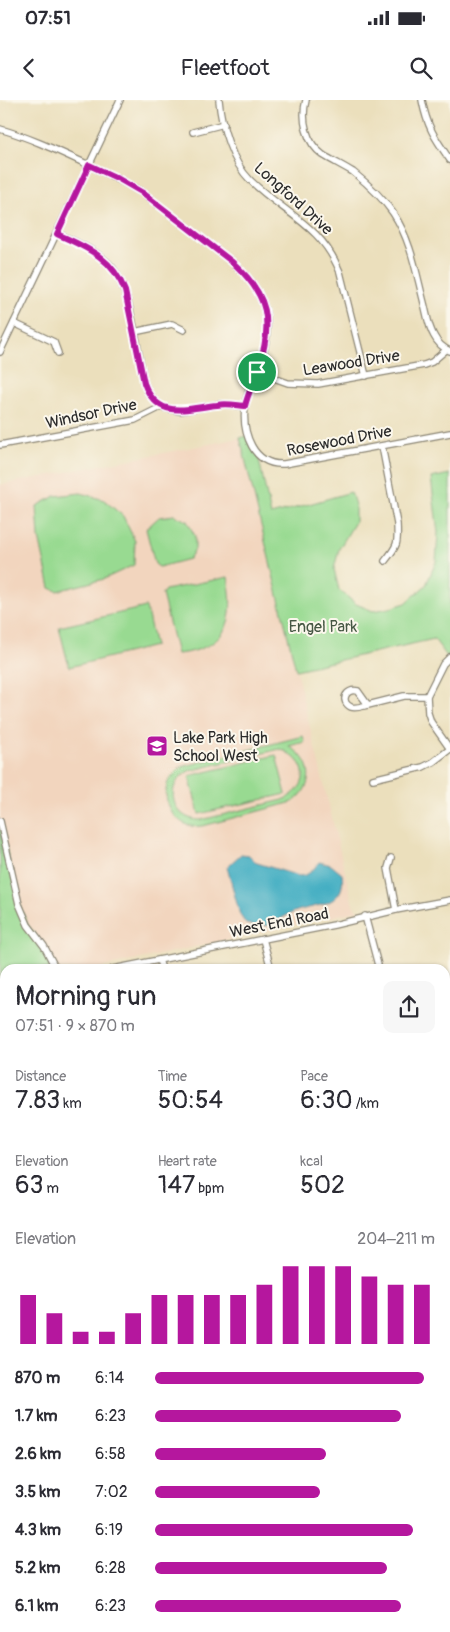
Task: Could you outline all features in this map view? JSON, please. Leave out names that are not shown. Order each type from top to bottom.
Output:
[{"type":"street","points":[[0,352],[120,100]]},
{"type":"street","name":"Longford Drive","points":[[219,100],[232,153],[246,176],[317,234],[334,258],[340,272],[366,376]]},
{"type":"street","points":[[306,100],[303,113],[304,124],[313,144],[321,153],[368,184],[397,220],[412,253],[432,334],[448,350]]},
{"type":"street","points":[[422,100],[429,129],[450,160]]},
{"type":"street","points":[[193,132],[224,124]]},
{"type":"street","name":"Rosewood Drive","points":[[0,129],[24,136],[89,165],[143,193],[231,261],[252,282],[263,304],[266,321],[266,345],[248,392],[244,420],[248,441],[258,455],[274,464],[284,464],[450,433]]},
{"type":"street","points":[[57,234],[94,251],[110,264],[117,273],[125,291],[144,383],[149,394],[161,407]]},
{"type":"street","points":[[14,323],[54,342],[58,353]]},
{"type":"street","points":[[134,332],[172,324],[184,330]]},
{"type":"street","name":"Leawood Drive","points":[[257,372],[288,383],[318,384],[424,365],[432,362],[448,350]]},
{"type":"street","name":"Windsor Drive","points":[[0,445],[135,420],[161,407],[180,410],[220,404],[245,406]]},
{"type":"street","points":[[382,446],[398,534],[396,547],[385,560]]},
{"type":"street","points":[[373,779],[423,767],[450,749],[428,713],[427,696],[443,664],[450,658]]},
{"type":"street","points":[[368,705],[404,696],[427,696]]},
{"type":"street","points":[[0,821],[19,904],[28,925],[44,946],[53,964]]},
{"type":"street","points":[[392,858],[388,868],[396,910]]},
{"type":"street","name":"West End Road","points":[[139,964],[450,900]]},
{"type":"street","points":[[365,916],[378,964]]},
{"type":"street","points":[[263,939],[269,964]]},
{"type":"street","points":[[159,960],[160,964]]},
{"type":"shaded area","name":"Lake Park High School West","points":[[240,438],[353,905],[358,911],[118,964],[49,964],[44,946],[28,925],[19,904],[0,821],[0,485]]},
{"type":"green space","name":"Engel Park","points":[[247,436],[258,455],[271,515],[351,492],[355,505],[355,522],[339,549],[334,569],[339,590],[356,604],[373,611],[406,603],[426,585],[436,562],[438,533],[431,478],[450,474],[449,659],[434,639],[296,670],[240,438]]},
{"type":"green space","points":[[81,493],[104,500],[123,516],[135,541],[134,565],[104,579],[57,591],[50,588],[39,537],[37,506],[55,496]]},
{"type":"green space","points":[[174,515],[187,521],[195,536],[195,549],[189,559],[159,567],[155,564],[146,529],[159,517]]},
{"type":"green space","points":[[228,577],[231,599],[229,620],[225,629],[211,644],[195,651],[177,654],[162,594],[165,590]]},
{"type":"green space","points":[[146,607],[155,646],[69,667],[59,627]]},
{"type":"green space","points":[[303,736],[305,742],[289,746],[303,758],[309,773],[305,788],[293,802],[203,826],[192,826],[179,820],[167,802],[166,789],[168,782],[181,767]],"holes":[[[280,749],[290,754],[301,767],[302,781],[299,788],[283,800],[201,820],[191,819],[183,815],[177,808],[173,792],[175,784],[189,771]]]},
{"type":"green space","points":[[276,755],[286,794],[199,814],[189,776]]},
{"type":"green space","points":[[0,821],[19,904],[28,925],[44,946],[49,964],[0,964]]},
{"type":"water","points":[[241,854],[249,855],[257,863],[299,876],[303,876],[313,870],[319,862],[331,865],[342,874],[340,893],[328,902],[294,912],[266,926],[262,923],[257,926],[246,924],[240,915],[227,867]]},
{"type":"place","name":"Lake Park High School West","points":[[157,746]]},
{"type":"route","points":[[89,165],[143,193],[231,261],[252,282],[263,304],[267,334],[266,345],[257,372],[248,392],[245,406],[220,404],[185,410],[171,410],[161,407],[149,394],[144,383],[125,291],[117,273],[110,264],[94,251],[57,234],[89,165]]}]
